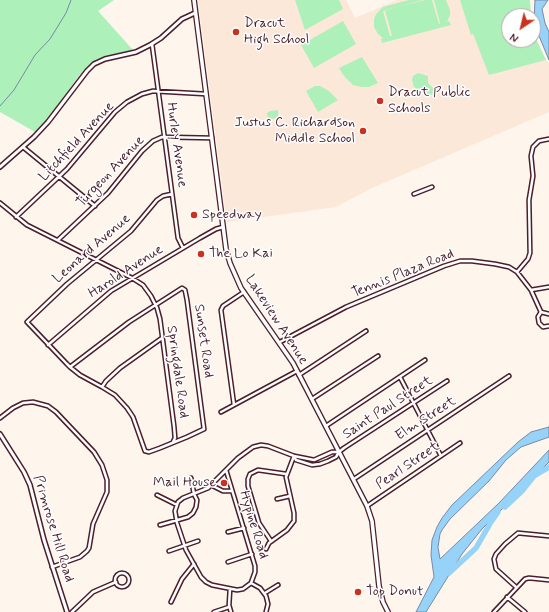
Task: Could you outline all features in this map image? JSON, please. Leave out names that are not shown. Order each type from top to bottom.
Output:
[{"type":"main road","name":"Lakeview Avenue","points":[[194,0],[223,227],[230,263],[236,280],[280,342],[297,371],[368,506],[372,522],[379,586],[382,599],[388,612]]},
{"type":"street","points":[[0,167],[48,122],[94,64],[105,59],[136,52],[152,44],[182,19],[195,13]]},
{"type":"street","name":"Hurley Avenue","points":[[152,44],[178,238],[183,248]]},
{"type":"street","name":"Litchfield Avenue","points":[[16,217],[79,157],[115,112],[127,102],[142,94],[153,91],[206,94]]},
{"type":"street","name":"Turgeon Avenue","points":[[58,240],[108,193],[147,147],[155,140],[165,137],[212,138]]},
{"type":"street","points":[[541,312],[531,290],[517,272],[528,259],[530,253],[529,206],[533,176],[531,156],[533,147],[539,141],[549,139]]},
{"type":"street","points":[[23,147],[95,206]]},
{"type":"street","points":[[414,194],[432,187]]},
{"type":"street","name":"Leonard Avenue","points":[[48,345],[27,322],[95,259],[131,231],[157,200],[163,196],[172,194]]},
{"type":"street","name":"Springdale Road","points":[[0,203],[27,225],[143,285],[158,308],[174,426],[175,438],[173,442]]},
{"type":"street","name":"Harold Avenue","points":[[48,345],[111,291],[216,229],[223,227]]},
{"type":"street","name":"Tennis Plaza Road","points":[[280,342],[346,307],[454,262],[472,260],[485,262],[509,268],[517,272]]},
{"type":"street","points":[[531,290],[549,287]]},
{"type":"street","name":"Sunset Road","points":[[155,304],[182,288],[185,290],[200,393],[204,429],[173,442]]},
{"type":"street","points":[[234,405],[221,310],[223,306],[244,292]]},
{"type":"street","points":[[70,367],[155,304]]},
{"type":"street","points":[[541,312],[549,314]]},
{"type":"street","points":[[541,312],[538,317],[539,323],[543,327],[549,326]]},
{"type":"street","points":[[299,375],[366,331]]},
{"type":"street","points":[[102,387],[106,381],[120,368],[162,338]]},
{"type":"street","points":[[48,345],[80,375],[115,395],[133,417],[146,451],[149,452],[173,442]]},
{"type":"street","points":[[312,399],[378,356]]},
{"type":"street","points":[[326,426],[426,360]]},
{"type":"street","points":[[221,412],[297,371]]},
{"type":"street","name":"Elm Street","points":[[354,479],[510,376]]},
{"type":"street","points":[[400,377],[441,456]]},
{"type":"street","name":"Saint Paul Street","points":[[339,452],[447,381]]},
{"type":"street","points":[[0,418],[22,403],[38,402],[48,406],[56,412],[94,452],[102,465],[107,480],[107,492],[93,524],[89,548],[80,557],[52,567]]},
{"type":"street","name":"Primrose Hill Road","points":[[0,434],[24,472],[30,485],[52,567],[67,612]]},
{"type":"street","name":"Pearl Street","points":[[368,506],[460,443]]},
{"type":"street","points":[[266,612],[268,601],[265,593],[251,583],[243,589],[237,590],[206,582],[201,577],[184,546],[176,520],[175,511],[177,505],[183,498],[205,490],[253,447],[261,445],[268,446],[294,456],[314,460],[332,452],[339,452]]},
{"type":"street","points":[[294,456],[296,460],[312,465],[328,461],[336,457],[339,452]]},
{"type":"street","points":[[266,549],[271,541],[287,530],[294,521],[294,513],[286,474],[294,456]]},
{"type":"street","points":[[271,541],[259,523],[248,486],[248,479],[252,472],[260,469],[286,474]]},
{"type":"street","name":"Hypine Road","points":[[226,470],[256,569],[251,583]]},
{"type":"street","points":[[160,525],[188,517],[193,513],[198,500],[194,494],[191,478]]},
{"type":"street","points":[[211,485],[223,491],[232,491]]},
{"type":"street","points":[[157,495],[177,505]]},
{"type":"street","points":[[277,499],[290,496]]},
{"type":"street","points":[[228,532],[244,528]]},
{"type":"street","points":[[516,587],[496,569],[494,560],[496,554],[518,533],[549,536]]},
{"type":"street","points":[[168,551],[198,541]]},
{"type":"street","points":[[228,562],[252,554]]},
{"type":"street","points":[[171,602],[182,579],[194,564]]},
{"type":"street","points":[[120,573],[124,573],[128,576],[129,582],[126,586],[120,586],[116,582],[116,578],[120,573]]},
{"type":"street","points":[[494,612],[525,578],[549,580]]},
{"type":"street","points":[[72,612],[93,592],[116,582]]},
{"type":"street","points":[[265,593],[278,585]]},
{"type":"street","points":[[230,589],[231,612]]},
{"type":"street","points":[[507,597],[525,612]]},
{"type":"street","points":[[214,612],[230,607]]},
{"type":"shaded area","name":"Dracut Public Schools","points":[[198,0],[346,0],[355,18],[397,0],[460,0],[489,74],[546,60],[549,64],[549,112],[372,188],[336,207],[227,222]]},
{"type":"green space","points":[[0,0],[114,0],[98,11],[133,50],[105,56],[97,59],[89,65],[78,77],[52,113],[35,132],[0,112]]},
{"type":"green space","points":[[295,0],[339,0],[343,9],[305,30]]},
{"type":"green space","points":[[409,0],[422,0],[399,7],[425,0],[432,0],[439,24],[434,0],[446,0],[450,10],[450,15],[447,22],[449,21],[451,25],[382,43],[381,39],[383,38],[378,34],[374,27],[374,19],[376,14],[383,7]],"holes":[[[385,10],[392,36],[390,36],[383,11]]]},
{"type":"green space","points":[[460,0],[530,0],[530,8],[501,8],[501,48],[540,48],[546,60],[489,75],[473,34],[471,35]]},
{"type":"green space","points":[[343,21],[356,44],[314,68],[301,45]]},
{"type":"green space","points":[[362,57],[378,83],[369,87],[353,85],[344,76],[339,68]]},
{"type":"green space","points":[[418,73],[428,76],[428,83],[436,91],[434,94],[426,94],[414,87],[412,80],[413,76]]},
{"type":"green space","points":[[315,86],[320,86],[329,91],[338,100],[318,112],[306,91]]},
{"type":"green space","points":[[278,110],[278,118],[268,119],[267,113]]},
{"type":"water","points":[[535,0],[548,0],[542,9],[545,23],[549,32],[549,60],[541,41],[541,8],[535,8]]},
{"type":"water","points":[[549,427],[549,437],[521,447],[506,460],[489,481],[450,519],[442,530],[438,547],[440,559],[499,503],[549,450],[549,462],[482,529],[462,554],[426,612],[416,612],[434,577],[431,555],[432,540],[442,518],[452,505],[518,442],[531,432]]},
{"type":"waterway","points":[[0,106],[14,90],[35,55],[50,39],[66,13],[71,0]]},
{"type":"waterway","points":[[505,507],[522,491],[534,476],[549,467]]},
{"type":"waterway","points":[[449,573],[476,548],[498,512]]},
{"type":"place","name":"Dracut High School","points":[[236,32]]},
{"type":"place","name":"Dracut Public Schools","points":[[380,101]]},
{"type":"place","name":"Justus C. Richardson Middle School","points":[[363,131]]},
{"type":"place","name":"Speedway","points":[[194,215]]},
{"type":"place","name":"The Lo Kai","points":[[201,254]]},
{"type":"place","name":"Mail House","points":[[224,483]]},
{"type":"place","name":"Top Donut","points":[[358,592]]}]
